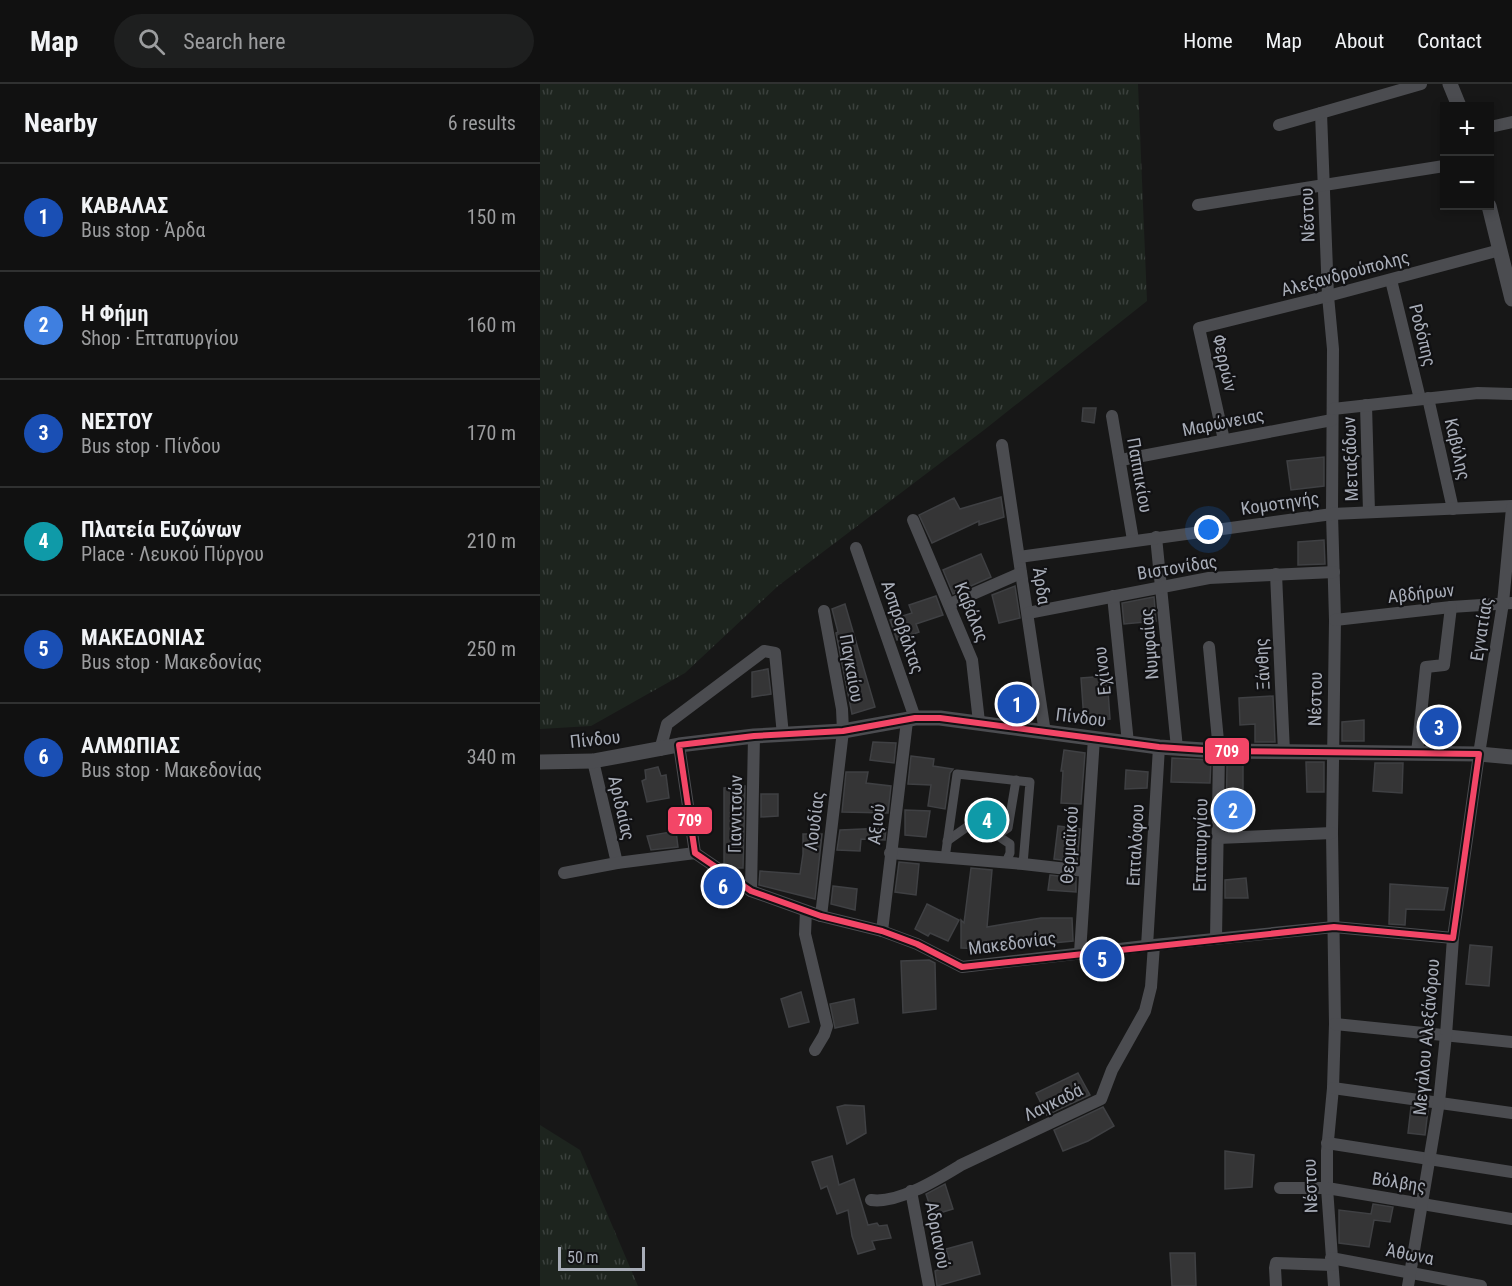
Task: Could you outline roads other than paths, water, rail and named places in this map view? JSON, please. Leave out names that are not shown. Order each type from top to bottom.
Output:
[{"type":"street","points":[[1279,125],[1421,84]]},
{"type":"street","points":[[1450,84],[1457,102]]},
{"type":"street","name":"Νέστου","points":[[1321,113],[1328,296],[1333,349],[1332,514],[1335,620],[1332,833],[1335,1024],[1333,1088],[1327,1143],[1327,1188],[1334,1286]]},
{"type":"street","points":[[1494,127],[1512,122]]},
{"type":"street","points":[[1198,205],[1324,187],[1440,167]]},
{"type":"street","points":[[1490,210],[1512,299]]},
{"type":"street","name":"Αλεξανδρούπολης","points":[[1199,328],[1500,250]]},
{"type":"street","name":"Ροδόπης","points":[[1391,280],[1424,399]]},
{"type":"street","name":"Φερρών","points":[[1199,328],[1224,440]]},
{"type":"street","name":"Μαρώνειας","points":[[1120,460],[1224,440],[1333,415],[1366,405],[1478,393],[1512,394]]},
{"type":"street","name":"Καβύλης","points":[[1424,399],[1453,509]]},
{"type":"street","name":"Μεταξάδων","points":[[1366,405],[1370,512]]},
{"type":"street","name":"Παππικίου","points":[[1112,416],[1133,540]]},
{"type":"street","name":"Άρδα","points":[[1002,445],[1045,733]]},
{"type":"street","name":"Κομοτηνής","points":[[1019,557],[1332,514],[1512,507]]},
{"type":"street","name":"Εγνατίας","points":[[1479,754],[1508,603],[1512,507]]},
{"type":"street","name":"Καβάλας","points":[[913,520],[972,660],[979,722]]},
{"type":"street","name":"Νυμφαίας","points":[[1156,537],[1177,748]]},
{"type":"street","name":"Ασπροβάλτας","points":[[856,548],[911,720]]},
{"type":"street","name":"Βιστονίδας","points":[[1028,614],[1209,578],[1334,572]]},
{"type":"street","points":[[950,604],[1021,573]]},
{"type":"street","name":"Ξάνθης","points":[[1276,574],[1284,752]]},
{"type":"street","name":"Εχίνου","points":[[1113,596],[1128,743]]},
{"type":"street","name":"Αβδήρων","points":[[1335,620],[1508,603]]},
{"type":"street","points":[[1417,753],[1426,666],[1444,665],[1451,607]]},
{"type":"street","name":"Παγκαίου","points":[[824,612],[842,709],[843,731]]},
{"type":"street","name":"Επταπυργίου","points":[[1209,647],[1219,751],[1216,939]]},
{"type":"street","points":[[660,750],[668,724],[764,651],[775,653],[783,735]]},
{"type":"street","name":"Πίνδου","points":[[540,762],[593,761],[679,745],[754,736],[843,731],[911,720],[940,718],[1159,747],[1219,751],[1479,754],[1512,757]]},
{"type":"street","name":"Αξιού","points":[[882,931],[890,853],[911,720]]},
{"type":"street","name":"Λουδίας","points":[[820,916],[843,731]]},
{"type":"street","name":"Γιαννιτσών","points":[[751,891],[754,736]]},
{"type":"street","name":"Θερμαϊκού","points":[[1080,953],[1094,738]]},
{"type":"street","points":[[564,873],[616,863],[695,854],[679,745]]},
{"type":"street","name":"Επταλόφου","points":[[1150,945],[1159,747]]},
{"type":"street","name":"Μεγάλου Αλεξάνδρου","points":[[1408,1286],[1439,1101],[1453,938],[1479,754]]},
{"type":"street","name":"Αριδαίας","points":[[593,761],[616,863]]},
{"type":"street","points":[[945,858],[957,774],[1030,782],[1023,864]]},
{"type":"street","points":[[997,835],[1008,828],[1016,780]]},
{"type":"street","points":[[947,841],[974,822],[980,824],[1010,844],[1010,853],[1006,862]]},
{"type":"street","points":[[1218,838],[1332,833]]},
{"type":"street","points":[[890,853],[1085,871]]},
{"type":"street","name":"Μακεδονίας","points":[[695,854],[751,891],[820,916],[882,931],[917,944],[962,968],[1150,945],[1334,927],[1453,938]]},
{"type":"street","points":[[806,911],[805,934],[827,1026],[815,1050]]},
{"type":"street","name":"Λαγκαδά","points":[[871,1200],[889,1200],[910,1191],[1101,1099],[1112,1070],[1145,1011],[1151,987],[1150,945]]},
{"type":"street","points":[[1335,1024],[1512,1042]]},
{"type":"street","points":[[1333,1088],[1512,1113]]},
{"type":"street","points":[[1327,1143],[1512,1172]]},
{"type":"street","name":"Βόλβης","points":[[1280,1188],[1327,1188],[1512,1219]]},
{"type":"street","name":"Αδριανού","points":[[910,1191],[929,1286]]},
{"type":"street","name":"Άθωνα","points":[[1276,1286],[1276,1263],[1281,1262],[1332,1262],[1482,1286]]},
{"type":"place","name":"ΚΑΒΑΛΑΣ","points":[[1017,704]]},
{"type":"place","name":"ΝΕΣΤΟΥ","points":[[1439,727]]},
{"type":"place","name":"Η Φήμη","points":[[1233,810]]},
{"type":"place","name":"Πλατεία Ευζώνων","points":[[987,820]]},
{"type":"place","name":"ΑΛΜΩΠΙΑΣ","points":[[723,886]]},
{"type":"place","name":"ΜΑΚΕΔΟΝΙΑΣ","points":[[1102,959]]}]
